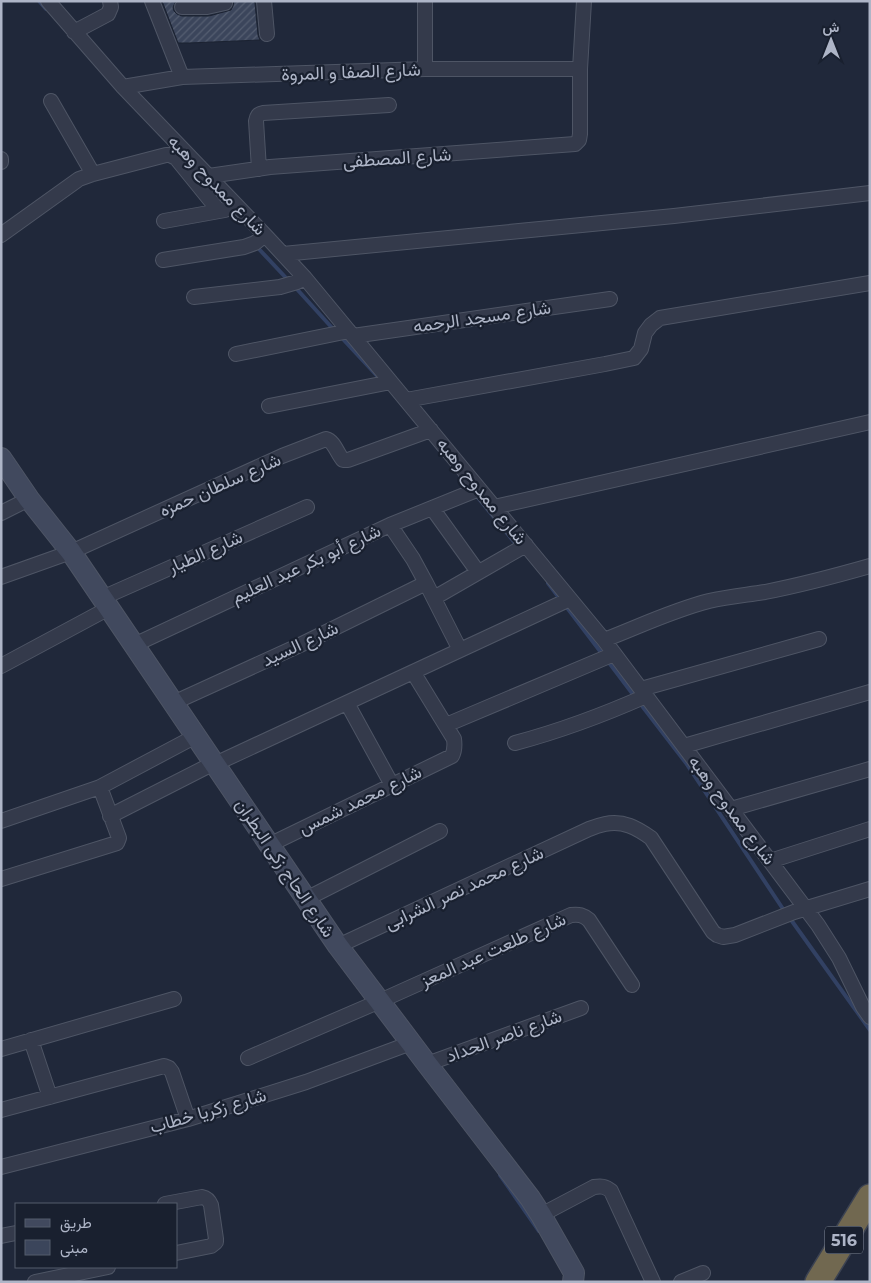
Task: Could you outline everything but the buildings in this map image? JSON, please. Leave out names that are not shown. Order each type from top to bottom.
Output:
[{"type":"highway","name":"516","points":[[818,1282],[870,1197]]},
{"type":"street","name":"شارع ممدوح وهبه","points":[[48,1],[123,87],[283,254],[301,280],[348,333],[384,383],[406,400],[431,430],[475,491],[494,507],[521,547],[565,602],[604,640],[608,657],[639,696],[684,746],[770,861],[800,910],[829,941],[870,1017]]},
{"type":"street","points":[[74,32],[108,14],[111,8],[110,1]]},
{"type":"street","points":[[152,1],[182,77]]},
{"type":"street","points":[[264,1],[267,34]]},
{"type":"street","points":[[425,1],[425,69]]},
{"type":"street","points":[[580,69],[584,1]]},
{"type":"street","points":[[182,7],[225,3]]},
{"type":"street","name":"شارع الصفا و المروة","points":[[123,87],[182,77],[425,69],[580,69]]},
{"type":"street","name":"شارع المصطفى","points":[[209,176],[259,168],[569,146],[579,140],[580,134],[580,69]]},
{"type":"street","points":[[51,100],[93,174]]},
{"type":"street","points":[[259,168],[256,121],[259,114],[389,105]]},
{"type":"street","points":[[1,235],[79,179],[163,156],[173,156],[219,211]]},
{"type":"street","points":[[283,254],[674,216],[870,193]]},
{"type":"street","points":[[164,221],[239,208]]},
{"type":"street","points":[[163,260],[244,247],[256,243],[266,235]]},
{"type":"street","points":[[194,296],[280,287],[301,280]]},
{"type":"street","points":[[406,400],[634,358],[641,349],[645,333],[660,318],[870,283]]},
{"type":"street","name":"شارع مسجد الرحمه","points":[[236,354],[326,336],[610,299]]},
{"type":"street","points":[[269,406],[384,383]]},
{"type":"street","points":[[494,507],[870,422]]},
{"type":"street","name":"شارع سلطان حمزه","points":[[1,577],[71,552],[282,456],[322,440],[329,440],[341,458],[348,460],[431,430]]},
{"type":"street","name":"شارع الحاج زكى البطران","points":[[1,458],[71,552],[338,946],[506,1166],[541,1215],[579,1279]]},
{"type":"street","name":"شارع أبو بكر عبد العليم","points":[[134,645],[390,525],[475,491]]},
{"type":"street","points":[[1,513],[30,499]]},
{"type":"street","name":"شارع الطيار","points":[[1,666],[106,603],[307,506]]},
{"type":"street","points":[[432,508],[478,572]]},
{"type":"street","points":[[390,525],[413,559],[460,650]]},
{"type":"street","points":[[434,598],[521,547]]},
{"type":"street","points":[[604,640],[707,602],[730,596],[764,592],[809,583],[870,566]]},
{"type":"street","name":"شارع السيد","points":[[173,703],[300,645],[426,583]]},
{"type":"street","points":[[110,816],[214,764],[565,602]]},
{"type":"street","points":[[515,743],[580,723],[639,696],[819,639]]},
{"type":"street","points":[[413,672],[446,726],[608,657]]},
{"type":"street","points":[[684,746],[870,692]]},
{"type":"street","points":[[346,703],[392,785]]},
{"type":"street","name":"شارع محمد شمس","points":[[269,845],[452,756],[455,745],[454,739],[446,726]]},
{"type":"street","points":[[1,821],[100,787],[196,736]]},
{"type":"street","points":[[732,809],[870,769]]},
{"type":"street","points":[[1,879],[118,842],[119,838],[100,787]]},
{"type":"street","name":"شارع محمد نصر الشرابى","points":[[338,946],[589,829],[605,824],[622,823],[638,828],[651,838],[713,932],[718,936],[735,936],[800,910]]},
{"type":"street","points":[[770,861],[870,828]]},
{"type":"street","points":[[306,899],[440,831]]},
{"type":"street","points":[[800,910],[870,889]]},
{"type":"street","name":"شارع طلعت عبد المعز","points":[[380,1000],[577,914],[589,920],[632,985]]},
{"type":"street","points":[[1,1049],[174,999]]},
{"type":"street","points":[[248,1058],[380,1000]]},
{"type":"street","name":"شارع ناصر الحداد","points":[[427,1064],[581,1008]]},
{"type":"street","points":[[32,1040],[50,1096]]},
{"type":"street","name":"شارع زكريا خطاب","points":[[1,1167],[188,1119],[306,1082],[411,1043]]},
{"type":"street","points":[[1,1110],[164,1066],[172,1072],[188,1119]]},
{"type":"street","points":[[541,1215],[594,1187],[607,1187],[653,1282]]},
{"type":"street","points":[[170,1203],[202,1197],[210,1201],[211,1205],[216,1242],[211,1246],[178,1253]]},
{"type":"street","points":[[1,1236],[15,1232]]},
{"type":"street","points":[[35,1282],[78,1270],[98,1268]]},
{"type":"street","points":[[681,1282],[703,1273]]},
{"type":"waterway","points":[[39,1],[46,9]]},
{"type":"waterway","points":[[258,248],[288,280]]},
{"type":"waterway","points":[[295,287],[334,330]]},
{"type":"waterway","points":[[341,337],[380,379]]},
{"type":"waterway","points":[[460,477],[470,489]]},
{"type":"waterway","points":[[475,494],[515,543]]},
{"type":"waterway","points":[[548,583],[560,599]]},
{"type":"waterway","points":[[565,605],[603,655]]},
{"type":"waterway","points":[[607,660],[635,697]]},
{"type":"waterway","points":[[639,702],[686,763],[785,912]]},
{"type":"waterway","points":[[789,917],[870,1030]]},
{"type":"waterway","points":[[500,1175],[539,1231]]}]
